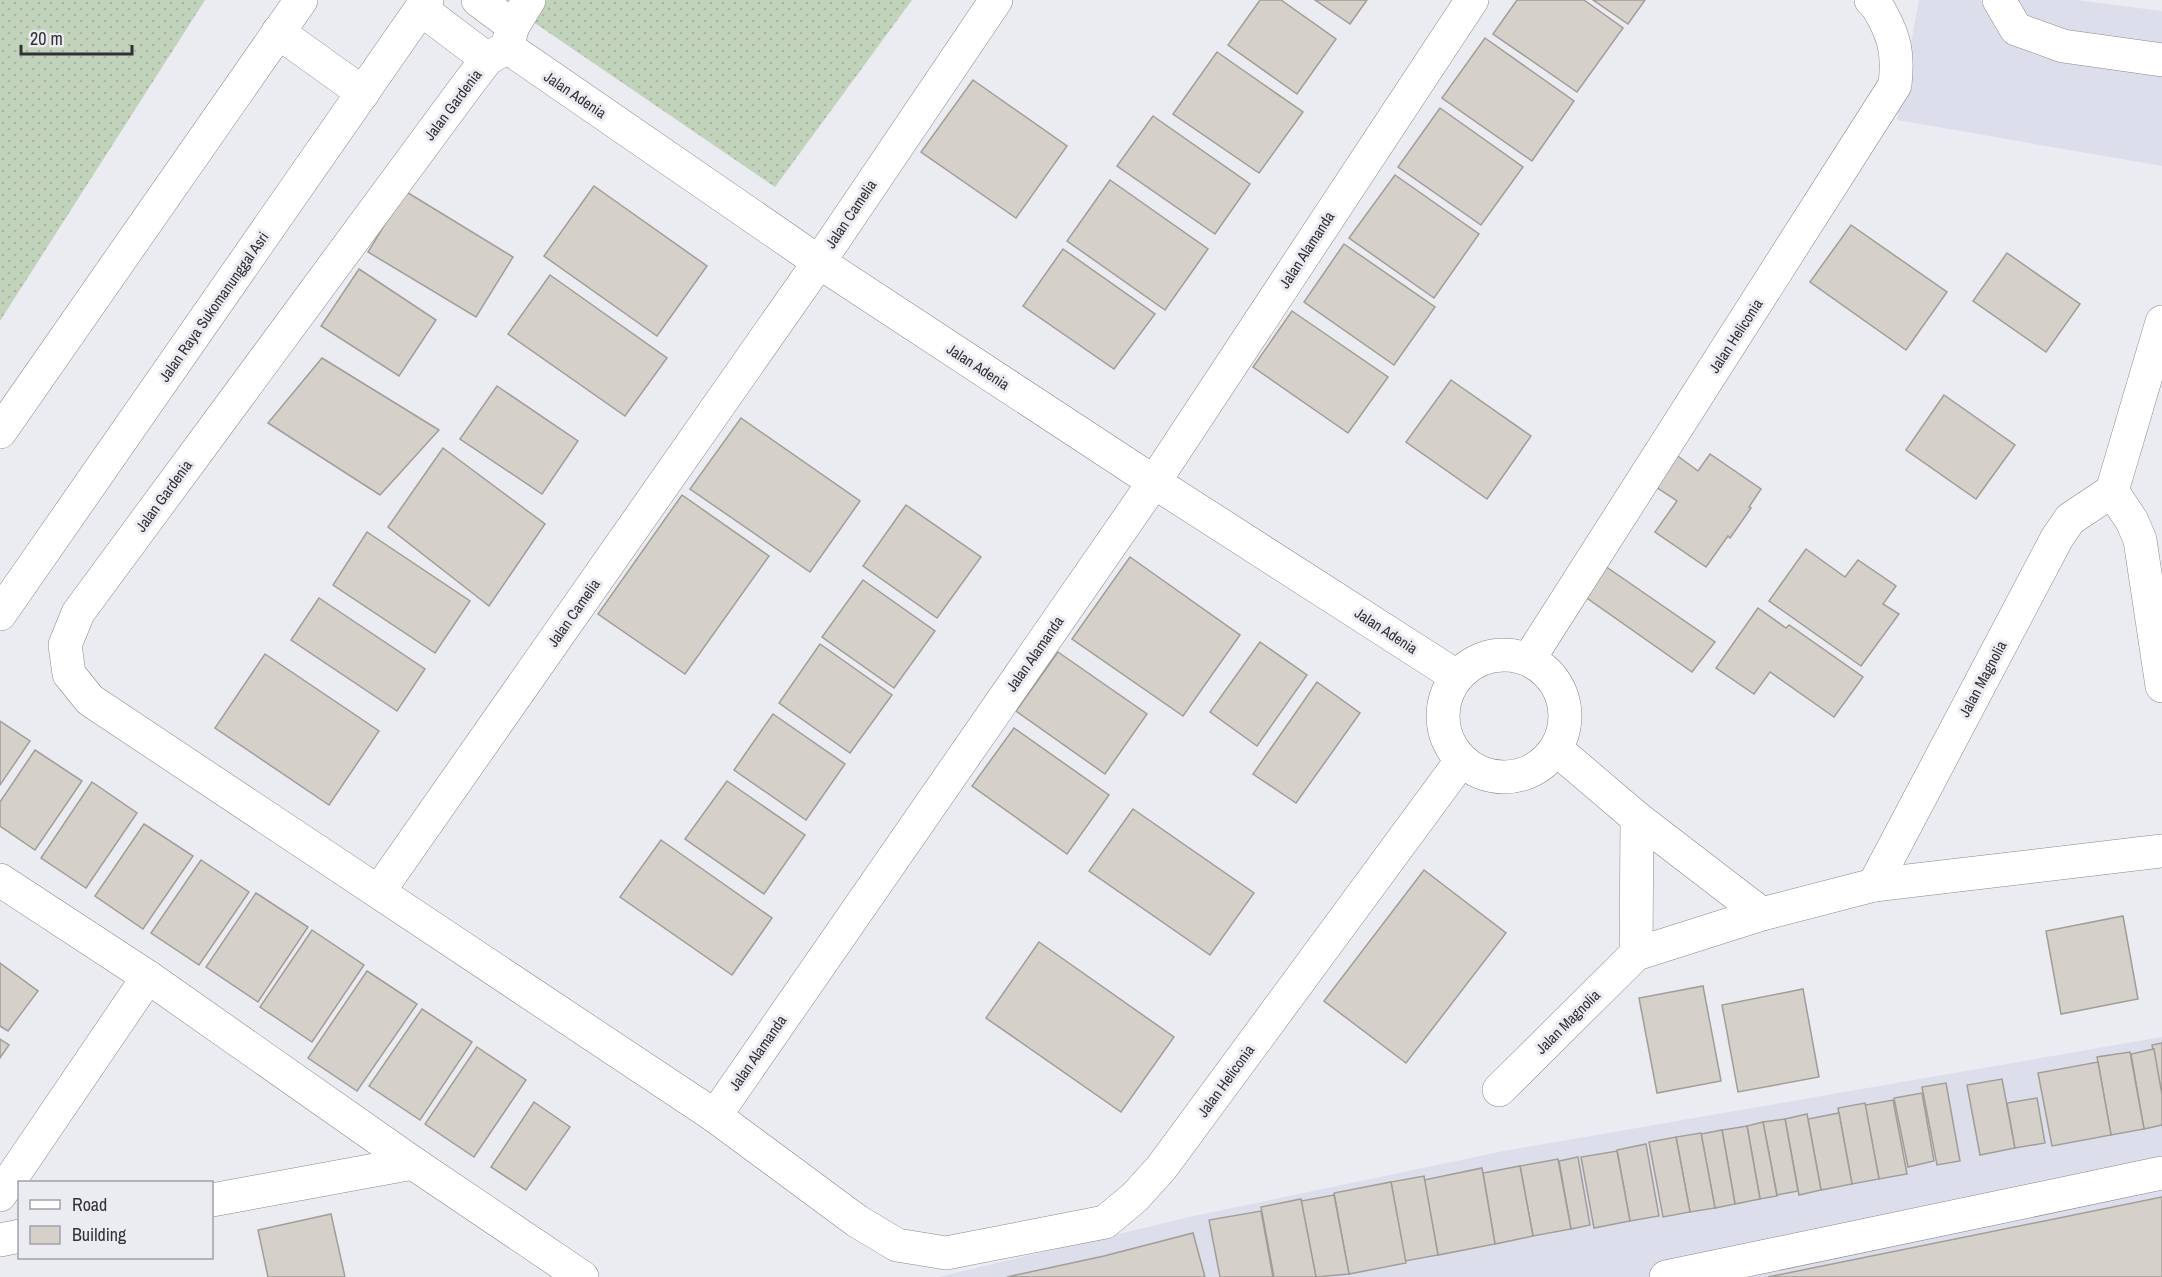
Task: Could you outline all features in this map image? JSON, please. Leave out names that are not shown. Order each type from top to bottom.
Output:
[{"type":"street","points":[[0,432],[301,0]]},
{"type":"street","name":"Jalan Adenia","points":[[478,0],[509,33],[819,262],[1154,482],[1456,676]]},
{"type":"street","name":"Jalan Camelia","points":[[379,891],[819,262],[996,0]]},
{"type":"street","name":"Jalan Alamanda","points":[[715,1116],[1154,482],[1472,0]]},
{"type":"street","points":[[2000,0],[2016,29],[2063,46],[2162,60]]},
{"type":"street","name":"Jalan Heliconia","points":[[1529,659],[1895,85],[1897,64],[1893,34],[1873,2]]},
{"type":"street","name":"Jalan Adenia","points":[[424,4],[509,33]]},
{"type":"street","name":"Jalan Raya Sukomanunggal Asri","points":[[0,614],[424,4]]},
{"type":"street","points":[[278,32],[363,93]]},
{"type":"street","name":"Jalan Gardenia","points":[[379,891],[90,700],[69,674],[65,645],[78,613],[509,33]]},
{"type":"street","points":[[2162,322],[2112,491],[2132,522],[2140,540],[2162,686]]},
{"type":"street","name":"Jalan Magnolia","points":[[1874,885],[2057,538],[2070,519],[2112,491]]},
{"type":"street","points":[[1507,654],[1529,659],[1547,671],[1560,688],[1566,709],[1564,730],[1556,749],[1541,765],[1521,775],[1500,777],[1479,773],[1461,760],[1449,744],[1443,725],[1443,704],[1456,676],[1484,657],[1507,654]]},
{"type":"street","points":[[1556,749],[1637,818],[1762,914]]},
{"type":"street","name":"Jalan Heliconia","points":[[715,1116],[857,1221],[897,1245],[946,1253],[1105,1221],[1135,1197],[1169,1158],[1461,760]]},
{"type":"street","points":[[1636,954],[1637,818]]},
{"type":"street","name":"Jalan Magnolia","points":[[1499,1090],[1636,954],[1762,914],[1874,885],[2162,851]]},
{"type":"street","points":[[0,880],[148,976],[413,1163],[582,1277]]},
{"type":"street","points":[[379,891],[715,1116]]},
{"type":"street","points":[[0,1195],[148,976]]},
{"type":"street","points":[[213,1200],[413,1163]]},
{"type":"street","points":[[1666,1277],[2162,1173]]},
{"type":"street","points":[[0,1240],[18,1236]]},
{"type":"shaded area","points":[[1919,0],[2076,0],[2162,11],[2162,166],[1897,120]]},
{"type":"shaded area","points":[[2162,1037],[2162,1277],[938,1277],[1194,1216],[1504,1151]]},
{"type":"green space","points":[[0,0],[205,0],[0,321]]},
{"type":"green space","points":[[501,0],[912,0],[775,187]]},
{"type":"building","points":[[1260,0],[1281,0],[1336,39],[1297,94],[1228,45]]},
{"type":"building","points":[[1315,0],[1367,0],[1350,24]]},
{"type":"building","points":[[1517,0],[1584,0],[1623,28],[1577,92],[1493,34]]},
{"type":"building","points":[[1593,0],[1645,0],[1628,24]]},
{"type":"building","points":[[1485,38],[1574,101],[1532,161],[1442,98]]},
{"type":"building","points":[[1217,52],[1303,112],[1259,173],[1173,114]]},
{"type":"building","points":[[973,80],[1067,146],[1016,218],[921,152]]},
{"type":"building","points":[[1440,108],[1523,167],[1481,225],[1398,167]]},
{"type":"building","points":[[1153,116],[1250,184],[1215,234],[1117,166]]},
{"type":"building","points":[[1395,175],[1479,234],[1434,298],[1349,238]]},
{"type":"building","points":[[1110,180],[1208,249],[1165,310],[1067,241]]},
{"type":"building","points":[[594,186],[707,266],[657,336],[544,256]]},
{"type":"building","points":[[405,191],[513,257],[476,317],[368,252]]},
{"type":"building","points":[[1851,225],[1947,292],[1906,350],[1810,282]]},
{"type":"building","points":[[1344,244],[1435,307],[1394,365],[1304,302]]},
{"type":"building","points":[[1063,249],[1155,314],[1114,369],[1023,306]]},
{"type":"building","points":[[2007,253],[2080,304],[2046,352],[1973,301]]},
{"type":"building","points":[[359,269],[436,320],[399,376],[321,326]]},
{"type":"building","points":[[550,275],[667,358],[625,416],[508,334]]},
{"type":"building","points":[[1292,311],[1388,377],[1348,433],[1253,367]]},
{"type":"building","points":[[322,358],[439,430],[380,495],[268,423]]},
{"type":"building","points":[[1451,380],[1531,436],[1487,499],[1406,442]]},
{"type":"building","points":[[497,386],[578,441],[542,494],[460,439]]},
{"type":"building","points":[[1944,395],[2015,445],[1976,499],[1906,450]]},
{"type":"building","points":[[741,418],[860,501],[810,572],[690,489]]},
{"type":"building","points":[[443,448],[545,524],[489,606],[388,527]]},
{"type":"building","points":[[1675,454],[1698,471],[1710,454],[1761,489],[1730,538],[1728,536],[1706,567],[1655,532],[1677,501],[1653,485]]},
{"type":"building","points":[[682,495],[769,556],[685,674],[598,614]]},
{"type":"building","points":[[906,505],[981,557],[937,618],[863,566]]},
{"type":"building","points":[[367,532],[470,601],[435,653],[333,585]]},
{"type":"building","points":[[1806,549],[1845,577],[1858,560],[1896,586],[1883,604],[1899,614],[1861,666],[1769,601]]},
{"type":"building","points":[[1130,557],[1240,635],[1183,716],[1072,639]]},
{"type":"building","points":[[1605,566],[1715,642],[1692,672],[1584,596]]},
{"type":"building","points":[[863,580],[935,631],[894,688],[822,637]]},
{"type":"building","points":[[319,598],[425,669],[397,711],[291,640]]},
{"type":"building","points":[[1758,608],[1786,628],[1789,625],[1863,677],[1834,717],[1770,672],[1754,694],[1716,668]]},
{"type":"building","points":[[1260,642],[1307,675],[1257,746],[1210,712]]},
{"type":"building","points":[[820,644],[892,695],[850,753],[779,703]]},
{"type":"building","points":[[1058,652],[1147,714],[1105,774],[1016,711]]},
{"type":"building","points":[[265,654],[379,731],[329,805],[215,728]]},
{"type":"building","points":[[1317,682],[1360,713],[1296,803],[1253,774]]},
{"type":"building","points":[[773,714],[845,764],[806,820],[734,770]]},
{"type":"building","points":[[0,721],[30,741],[0,785]]},
{"type":"building","points":[[1014,728],[1109,795],[1067,854],[972,786]]},
{"type":"building","points":[[35,750],[82,781],[35,850],[0,826],[0,802]]},
{"type":"building","points":[[727,781],[805,835],[764,894],[685,839]]},
{"type":"building","points":[[92,782],[137,813],[86,888],[41,858]]},
{"type":"building","points":[[1133,809],[1254,893],[1210,955],[1089,871]]},
{"type":"building","points":[[144,824],[193,856],[143,929],[95,896]]},
{"type":"building","points":[[661,840],[772,918],[732,975],[620,897]]},
{"type":"building","points":[[201,860],[249,892],[199,965],[151,933]]},
{"type":"building","points":[[1424,870],[1506,933],[1406,1063],[1324,1001]]},
{"type":"building","points":[[256,893],[308,927],[258,1002],[206,967]]},
{"type":"building","points":[[2123,916],[2138,999],[2061,1014],[2046,931]]},
{"type":"building","points":[[312,930],[364,965],[312,1042],[260,1007]]},
{"type":"building","points":[[1039,942],[1174,1037],[1121,1112],[986,1018]]},
{"type":"building","points":[[0,963],[38,991],[8,1031],[0,1026]]},
{"type":"building","points":[[367,971],[417,1004],[357,1091],[308,1058]]},
{"type":"building","points":[[1703,986],[1721,1081],[1657,1093],[1639,998]]},
{"type":"building","points":[[1803,989],[1819,1077],[1738,1092],[1722,1005]]},
{"type":"building","points":[[422,1009],[472,1042],[420,1120],[369,1086]]},
{"type":"building","points":[[0,1039],[9,1045],[0,1058]]},
{"type":"building","points":[[2162,1043],[2162,1095],[2152,1045]]},
{"type":"building","points":[[477,1047],[526,1080],[474,1157],[425,1124]]},
{"type":"building","points":[[2154,1049],[2162,1095],[2162,1125],[2144,1129],[2131,1054]]},
{"type":"building","points":[[2130,1052],[2144,1129],[2111,1135],[2097,1057]]},
{"type":"building","points":[[2098,1062],[2111,1135],[2052,1146],[2038,1073]]},
{"type":"building","points":[[2002,1079],[2015,1148],[1980,1155],[1967,1085]]},
{"type":"building","points":[[1946,1083],[1960,1161],[1937,1165],[1922,1087]]},
{"type":"building","points":[[1922,1093],[1934,1161],[1908,1167],[1894,1098]]},
{"type":"building","points":[[2037,1098],[2045,1143],[2015,1148],[2007,1103]]},
{"type":"building","points":[[1893,1100],[1907,1174],[1879,1179],[1865,1105]]},
{"type":"building","points":[[534,1102],[570,1127],[526,1190],[491,1167]]},
{"type":"building","points":[[1865,1103],[1879,1179],[1852,1184],[1838,1108]]},
{"type":"building","points":[[1839,1113],[1852,1184],[1821,1190],[1808,1119]]},
{"type":"building","points":[[1807,1114],[1821,1190],[1799,1195],[1785,1119]]},
{"type":"building","points":[[1785,1119],[1798,1191],[1777,1195],[1763,1122]]},
{"type":"building","points":[[1763,1122],[1777,1196],[1760,1199],[1747,1126]]},
{"type":"building","points":[[1747,1126],[1760,1199],[1735,1204],[1722,1130]]},
{"type":"building","points":[[1722,1130],[1735,1204],[1715,1208],[1701,1134]]},
{"type":"building","points":[[1701,1133],[1715,1208],[1690,1212],[1676,1137]]},
{"type":"building","points":[[1676,1137],[1690,1212],[1663,1217],[1649,1142]]},
{"type":"building","points":[[1646,1144],[1659,1216],[1630,1221],[1617,1150]]},
{"type":"building","points":[[1617,1151],[1630,1221],[1594,1228],[1581,1157]]},
{"type":"building","points":[[1578,1157],[1590,1225],[1571,1229],[1559,1161]]},
{"type":"building","points":[[1558,1159],[1571,1229],[1533,1236],[1520,1166]]},
{"type":"building","points":[[1520,1166],[1533,1236],[1495,1244],[1483,1173]]},
{"type":"building","points":[[1482,1168],[1495,1244],[1438,1255],[1424,1180]]},
{"type":"building","points":[[1424,1176],[1438,1255],[1405,1261],[1391,1182]]},
{"type":"building","points":[[1391,1182],[1406,1263],[1349,1274],[1334,1193]]},
{"type":"building","points":[[1334,1195],[1349,1274],[1316,1277],[1301,1201]]},
{"type":"building","points":[[2162,1197],[2162,1277],[1768,1277]]},
{"type":"building","points":[[1301,1199],[1316,1277],[1274,1277],[1261,1207]]},
{"type":"building","points":[[1261,1211],[1273,1277],[1220,1277],[1209,1220]]},
{"type":"building","points":[[331,1214],[345,1277],[268,1277],[258,1230]]},
{"type":"building","points":[[1193,1233],[1205,1277],[1007,1277],[1104,1256]]}]
